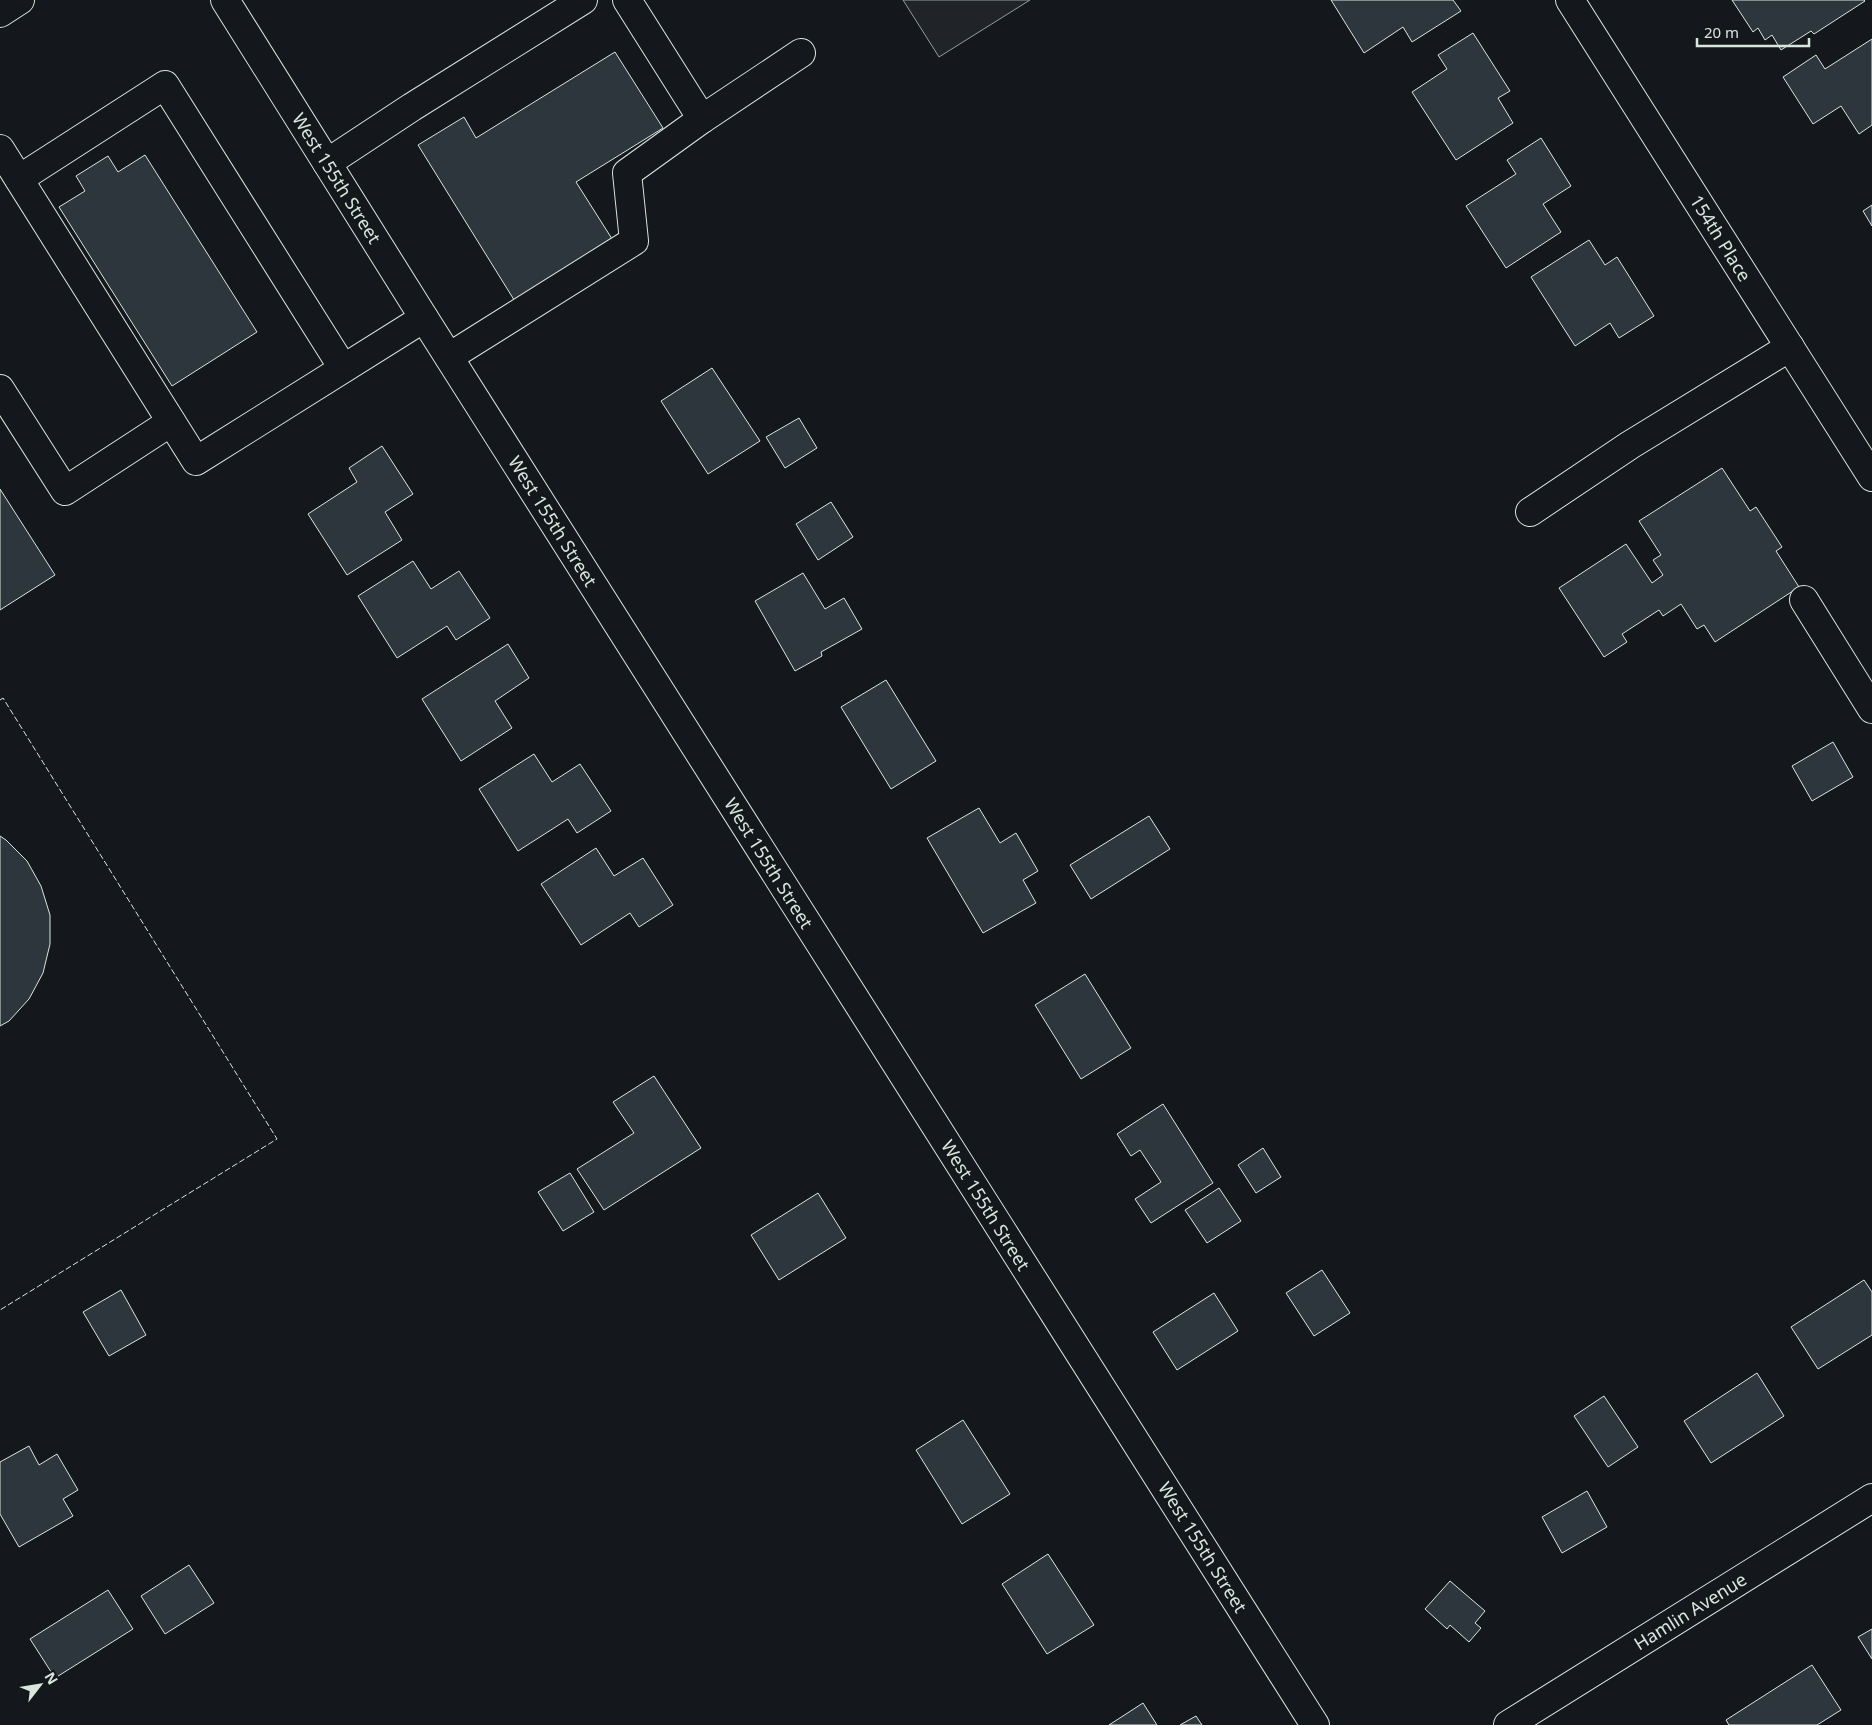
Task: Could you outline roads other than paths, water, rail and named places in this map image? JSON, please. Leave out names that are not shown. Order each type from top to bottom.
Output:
[{"type":"street","points":[[0,12],[20,0]]},
{"type":"street","name":"West 155th Street","points":[[225,0],[424,318],[1315,1725]]},
{"type":"street","points":[[327,163],[582,0]]},
{"type":"street","points":[[627,0],[702,119]]},
{"type":"street","name":"154th Place","points":[[1570,0],[1872,477]]},
{"type":"street","points":[[449,357],[634,240],[626,174],[702,119],[801,53]]},
{"type":"street","points":[[19,179],[165,85],[343,368]]},
{"type":"street","points":[[0,149],[196,461],[424,318]]},
{"type":"street","points":[[1530,512],[1630,445],[1790,347]]},
{"type":"street","points":[[0,389],[65,491],[171,422]]},
{"type":"street","points":[[1804,600],[1872,710]]},
{"type":"street","name":"Hamlin Avenue","points":[[1508,1725],[1872,1498]]}]
